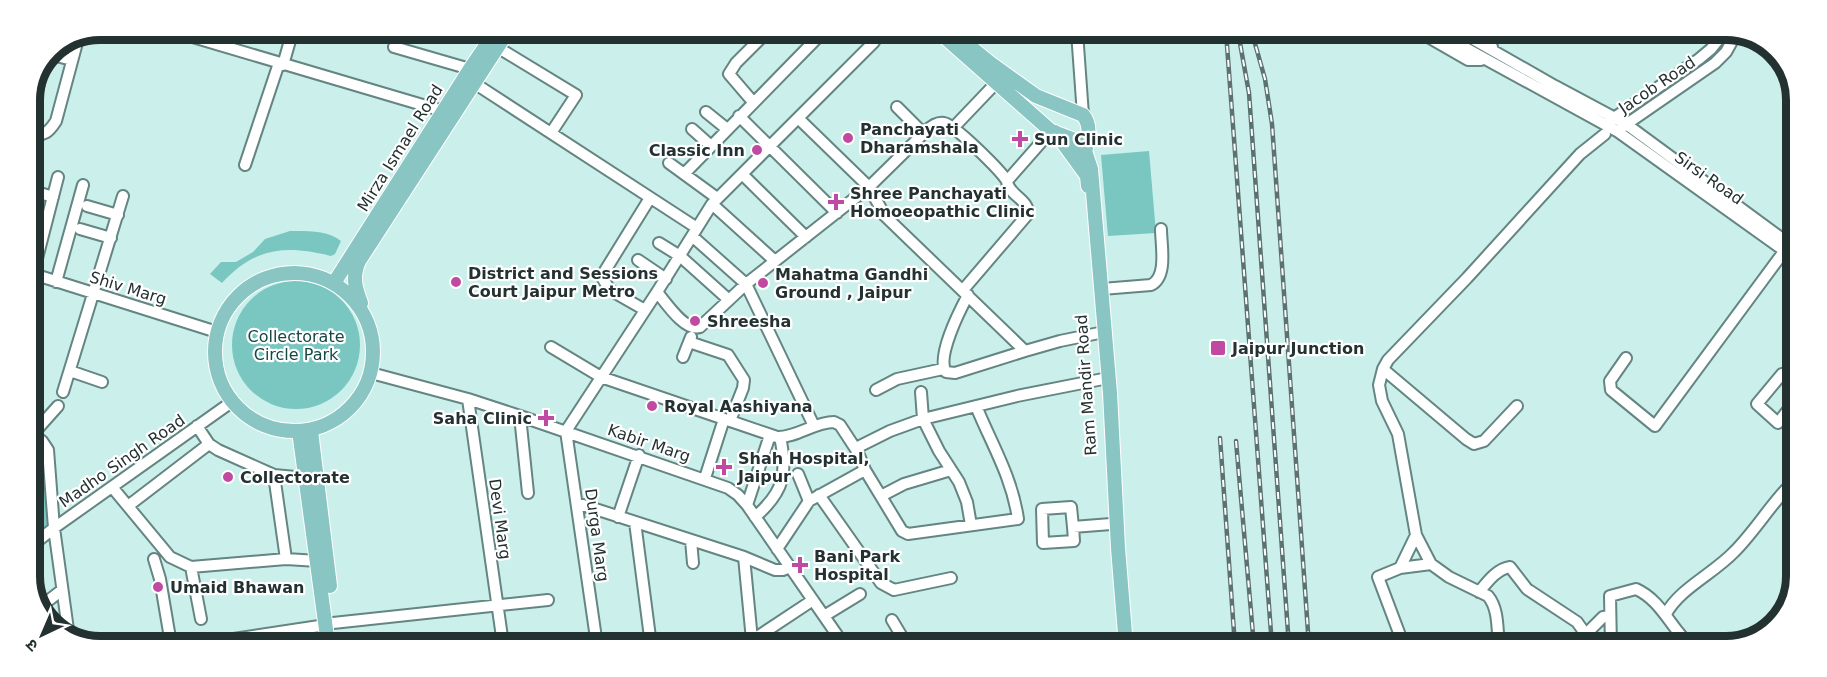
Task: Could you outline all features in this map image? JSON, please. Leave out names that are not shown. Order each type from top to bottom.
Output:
[{"type":"main road","name":"Mirza Ismael Road","points":[[334,283],[490,40]]},
{"type":"main road","points":[[366,317],[356,301],[334,283],[313,274],[289,272],[254,282],[237,295],[225,312],[217,332],[216,364],[222,384],[245,414],[260,423],[280,430],[305,431],[337,419],[353,406],[365,389],[374,357],[373,339],[353,274],[359,261],[502,40]]},
{"type":"main road","points":[[937,40],[966,65],[987,67]]},
{"type":"main road","points":[[950,40],[987,67],[1036,96],[1077,112]]},
{"type":"main road","points":[[959,40],[974,57]]},
{"type":"main road","points":[[974,40],[996,83],[1057,133],[1075,140],[1085,152]]},
{"type":"main road","name":"Ram Mandir Road","points":[[1077,112],[1087,120],[1089,129],[1085,152],[1091,169],[1102,289],[1125,636]]},
{"type":"main road","name":"Ram Mandir Road","points":[[1057,133],[1087,176],[1103,379],[1118,636]]},
{"type":"main road","points":[[305,431],[306,478],[318,561],[334,636]]},
{"type":"main road","points":[[305,431],[330,624],[329,636]]},
{"type":"street","points":[[202,40],[443,111]]},
{"type":"street","points":[[245,165],[289,40]]},
{"type":"street","points":[[753,102],[729,74],[736,63],[760,40]]},
{"type":"street","points":[[684,174],[815,40]]},
{"type":"street","points":[[566,431],[715,201],[874,42],[872,40]]},
{"type":"street","points":[[1077,40],[1077,112]]},
{"type":"street","points":[[1433,40],[1468,60],[1485,60]]},
{"type":"street","points":[[1450,40],[1604,129],[1617,131]]},
{"type":"street","name":"Sirsi Road","points":[[1487,40],[1496,52],[1626,124],[1786,245]]},
{"type":"street","name":"Jacob Road","points":[[1383,369],[1388,360],[1615,117],[1711,49],[1718,40]]},
{"type":"street","name":"Jacob Road","points":[[1617,131],[1714,63],[1726,52],[1732,41]]},
{"type":"street","points":[[40,135],[50,131],[56,120],[76,46]]},
{"type":"street","points":[[394,47],[470,69]]},
{"type":"street","points":[[497,47],[576,95],[551,133]]},
{"type":"street","points":[[60,57],[72,60]]},
{"type":"street","points":[[474,83],[650,198],[694,232],[746,284],[814,426]]},
{"type":"street","points":[[954,127],[996,83]]},
{"type":"street","points":[[897,107],[923,133]]},
{"type":"street","points":[[706,112],[727,129]]},
{"type":"street","points":[[739,116],[837,213]]},
{"type":"street","points":[[798,118],[869,187],[885,216],[1025,351]]},
{"type":"street","points":[[657,292],[675,314],[690,327],[700,327],[746,284],[869,187],[923,133],[942,122],[954,127],[1007,182],[1007,186],[1027,206],[1028,214],[966,292],[942,362],[944,369],[948,374],[955,373],[1060,340],[1099,333]]},
{"type":"street","points":[[693,129],[711,146]]},
{"type":"street","name":"Sirsi Road","points":[[1617,131],[1786,245]]},
{"type":"street","points":[[1007,182],[1057,133]]},
{"type":"street","points":[[669,164],[715,201],[775,261]]},
{"type":"street","points":[[742,174],[806,237]]},
{"type":"street","points":[[40,244],[58,177]]},
{"type":"street","points":[[56,282],[83,185]]},
{"type":"street","points":[[40,193],[53,197]]},
{"type":"street","points":[[63,392],[95,294],[123,196]]},
{"type":"street","points":[[645,310],[610,290],[603,279],[603,274],[650,198]]},
{"type":"street","points":[[87,206],[118,215]]},
{"type":"street","points":[[80,229],[111,238]]},
{"type":"street","points":[[1102,289],[1151,285],[1158,281],[1161,275],[1161,229]]},
{"type":"street","points":[[658,243],[680,256],[729,300]]},
{"type":"street","points":[[1626,358],[1610,381],[1611,390],[1655,426],[1786,253]]},
{"type":"street","points":[[638,260],[666,279]]},
{"type":"street","name":"Shiv Marg","points":[[40,277],[217,332]]},
{"type":"street","points":[[683,357],[695,328]]},
{"type":"street","points":[[689,342],[728,355],[744,380],[743,388],[727,420],[705,478]]},
{"type":"street","points":[[551,346],[601,377],[775,436],[784,437],[829,422],[840,425],[902,531],[908,534],[1018,519],[1015,495],[976,406]]},
{"type":"street","points":[[876,390],[897,379],[944,369]]},
{"type":"street","points":[[1497,636],[1496,613],[1492,601],[1431,564],[1416,535],[1398,434],[1382,401],[1379,386],[1383,369],[1474,444],[1484,441],[1517,406]]},
{"type":"street","points":[[70,371],[102,382]]},
{"type":"street","name":"Kabir Marg","points":[[371,373],[468,399],[639,455],[728,488],[747,505],[837,636]]},
{"type":"street","points":[[1786,377],[1782,374],[1757,404],[1778,423],[1786,413]]},
{"type":"street","points":[[857,451],[856,448],[890,431],[923,419],[1103,379]]},
{"type":"street","points":[[921,392],[923,419],[934,443],[959,482],[967,502],[971,525]]},
{"type":"street","name":"Devi Marg","points":[[468,399],[501,636]]},
{"type":"street","name":"Madho Singh Road","points":[[41,538],[233,401]]},
{"type":"street","points":[[41,424],[58,405]]},
{"type":"street","points":[[520,416],[528,493]]},
{"type":"street","points":[[197,426],[209,444],[218,450],[274,475],[306,478]]},
{"type":"street","name":"Durga Marg","points":[[566,431],[596,636]]},
{"type":"street","points":[[747,505],[775,436]]},
{"type":"street","points":[[755,517],[776,495],[785,473],[785,458],[775,436]]},
{"type":"street","points":[[41,440],[48,450],[54,528],[64,605]]},
{"type":"street","points":[[128,506],[209,444]]},
{"type":"street","points":[[618,516],[639,455]]},
{"type":"street","points":[[777,549],[809,501],[865,470]]},
{"type":"street","points":[[881,496],[904,484],[951,470]]},
{"type":"street","points":[[798,474],[809,501]]},
{"type":"street","points":[[274,475],[286,559]]},
{"type":"street","points":[[112,487],[170,557],[190,567],[286,559],[318,561]]},
{"type":"street","points":[[1665,614],[1679,595],[1720,567],[1737,550],[1786,488]]},
{"type":"street","points":[[819,495],[881,583],[887,588],[894,590],[951,578]]},
{"type":"street","points":[[577,504],[744,557],[775,570],[790,567]]},
{"type":"street","points":[[635,522],[650,636]]},
{"type":"street","points":[[1073,527],[1111,524]]},
{"type":"street","points":[[1400,568],[1416,535]]},
{"type":"street","points":[[691,540],[693,563]]},
{"type":"street","points":[[744,557],[748,636]]},
{"type":"street","points":[[154,559],[160,579],[170,636]]},
{"type":"street","points":[[1400,636],[1378,577],[1400,568],[1431,564]]},
{"type":"street","points":[[190,567],[201,619]]},
{"type":"street","points":[[1479,592],[1491,578],[1510,567],[1527,589],[1577,622],[1584,636]]},
{"type":"street","points":[[1611,636],[1610,596],[1636,589],[1645,594],[1683,636]]},
{"type":"street","points":[[46,602],[62,590]]},
{"type":"street","points":[[824,616],[860,594]]},
{"type":"street","points":[[252,636],[330,624],[548,600]]},
{"type":"street","points":[[759,636],[813,600]]},
{"type":"street","points":[[1589,631],[1603,617],[1610,616]]},
{"type":"street","points":[[892,620],[902,636]]},
{"type":"green space","points":[[1149,151],[1156,233],[1108,236],[1101,155]]},
{"type":"green space","points":[[290,231],[323,233],[341,241],[335,254],[331,256],[285,250],[259,256],[247,262],[222,283],[210,274],[221,262],[236,262],[253,252],[265,239]]},
{"type":"green space","name":"Collectorate Circle Park","points":[[296,281],[321,286],[341,300],[355,320],[360,345],[355,370],[341,390],[321,404],[296,409],[271,404],[251,390],[237,370],[232,345],[237,320],[251,300],[271,286]]},
{"type":"green space","points":[[41,451],[50,526],[41,533]]},
{"type":"railway","points":[[1227,40],[1271,636]]},
{"type":"railway","points":[[1239,40],[1249,93],[1288,636]]},
{"type":"railway","points":[[1254,40],[1265,79],[1272,124],[1308,636]]},
{"type":"railway","points":[[1220,438],[1234,636]]},
{"type":"railway","points":[[1236,441],[1253,636]]},
{"type":"place","name":"Panchayati Dharamshala","points":[[848,138]]},
{"type":"place","name":"Sun Clinic","points":[[1020,139]]},
{"type":"place","name":"Classic Inn","points":[[757,150]]},
{"type":"place","name":"Shree Panchayati Homoeopathic Clinic","points":[[836,202]]},
{"type":"place","name":"District and Sessions Court Jaipur Metro","points":[[456,282]]},
{"type":"place","name":"Mahatma Gandhi Ground , Jaipur","points":[[763,283]]},
{"type":"place","name":"Shreesha","points":[[695,321]]},
{"type":"place","name":"Jaipur Junction","points":[[1218,348]]},
{"type":"place","name":"Royal Aashiyana","points":[[652,406]]},
{"type":"place","name":"Saha Clinic","points":[[546,418]]},
{"type":"place","name":"Shah Hospital, Jaipur","points":[[724,467]]},
{"type":"place","name":"Collectorate","points":[[228,477]]},
{"type":"place","name":"Bani Park Hospital","points":[[800,565]]},
{"type":"place","name":"Umaid Bhawan","points":[[158,587]]}]
